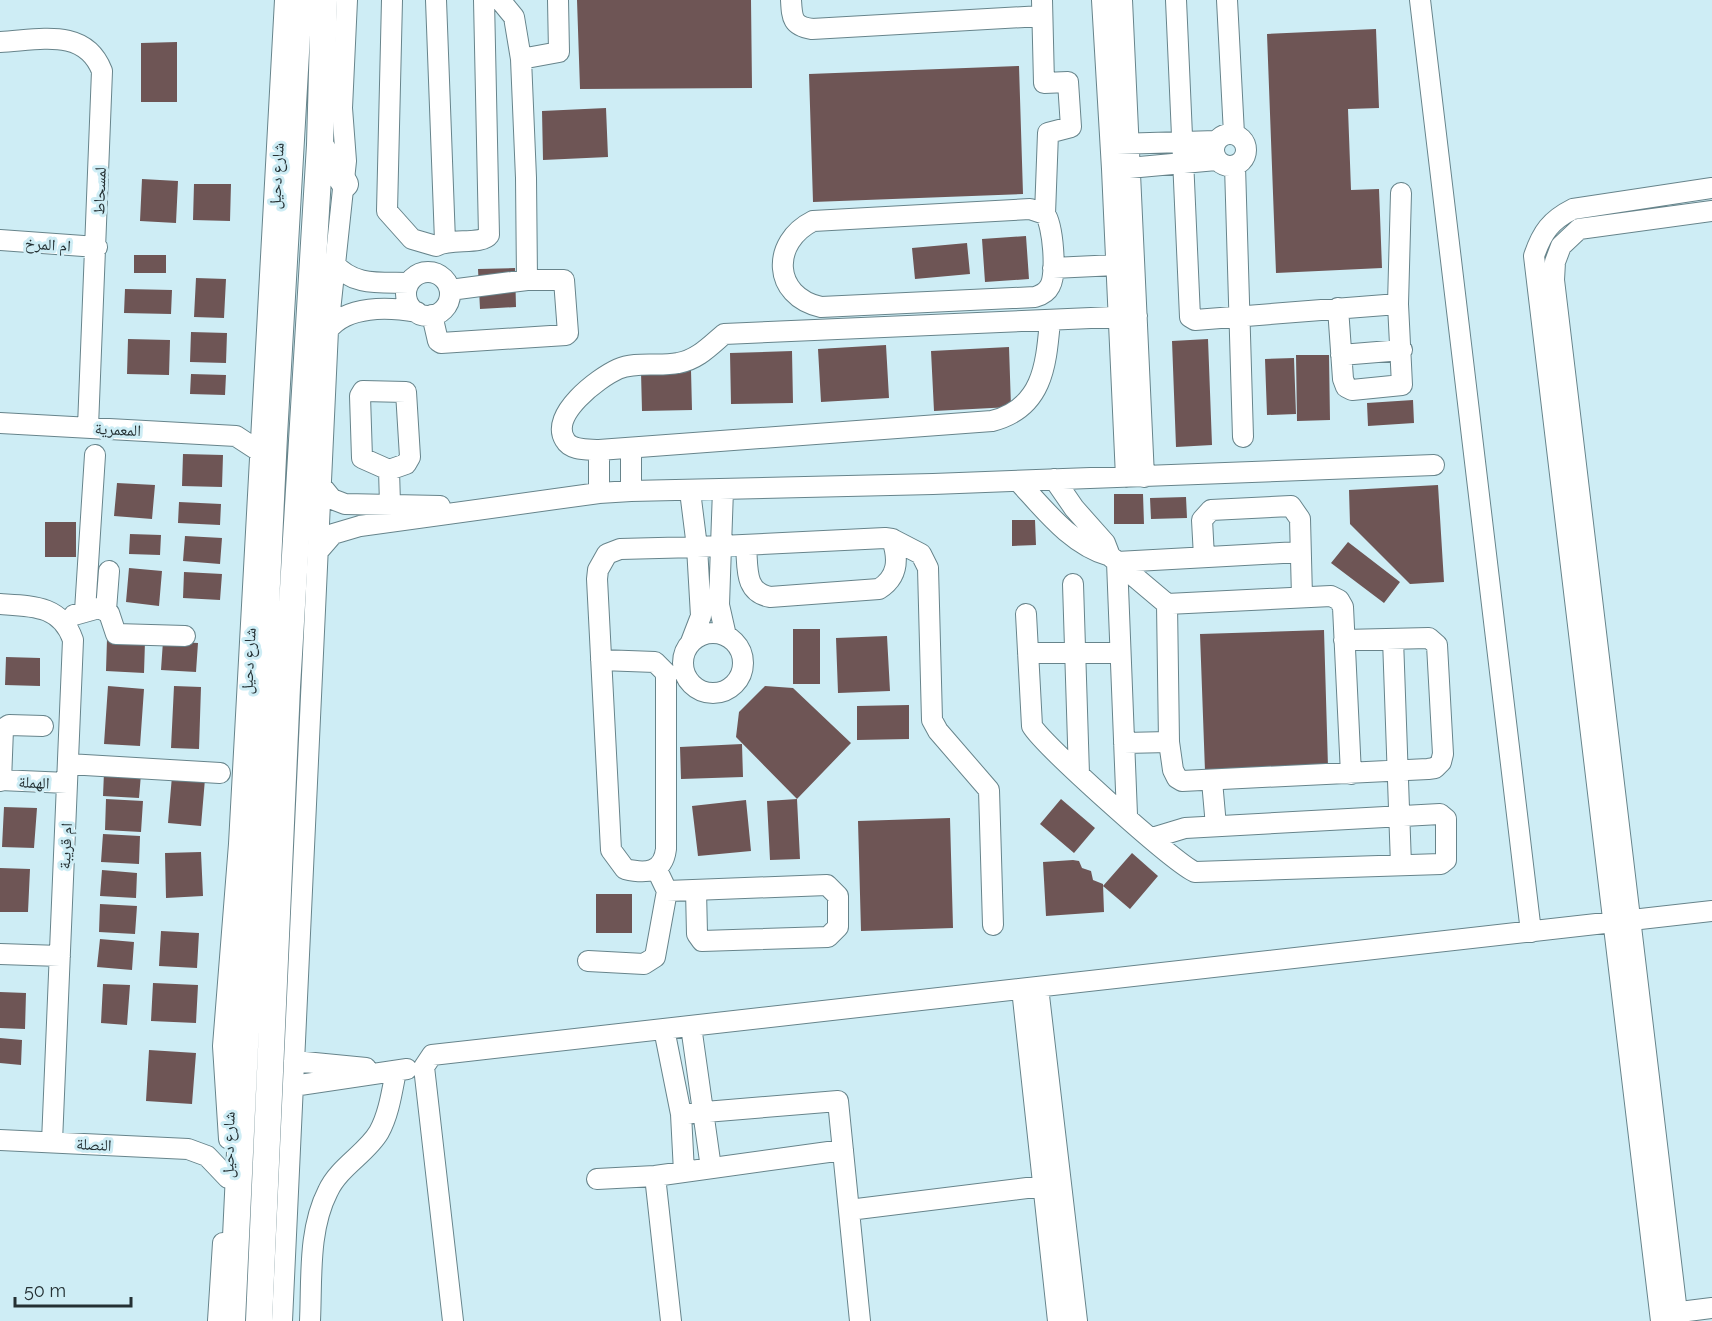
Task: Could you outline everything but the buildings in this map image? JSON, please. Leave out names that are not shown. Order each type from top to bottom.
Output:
[{"type":"main road","name":"شارع دحيل","points":[[232,1321],[274,436],[299,0]]},
{"type":"main road","points":[[259,1321],[287,687],[320,145],[324,0]]},
{"type":"main road","points":[[320,145],[345,184]]},
{"type":"main road","points":[[275,188],[291,150]]},
{"type":"main road","points":[[226,1087],[253,906]]},
{"type":"street","name":"شارع دحيل","points":[[218,1321],[230,1121],[223,1046],[239,844],[260,422],[285,0]]},
{"type":"street","points":[[282,1321],[323,488],[328,330],[345,184],[346,161],[342,108],[347,0]]},
{"type":"street","points":[[392,0],[387,211],[412,239],[440,243],[483,240],[489,235],[484,0]]},
{"type":"street","points":[[432,272],[440,243],[436,0]]},
{"type":"street","points":[[500,0],[514,17],[521,59],[527,280]]},
{"type":"street","points":[[521,59],[560,52],[558,0]]},
{"type":"street","points":[[791,0],[793,21],[799,27],[812,29],[1042,8],[1044,83],[1068,82],[1071,127],[1048,133],[1045,214],[1051,224],[1053,268],[1050,286],[1044,293],[1035,297],[832,307],[813,305],[800,298],[786,281],[783,256],[791,237],[801,227],[813,221],[1030,209],[1045,214]]},
{"type":"street","points":[[1102,0],[1120,144]]},
{"type":"street","points":[[1122,0],[1120,144],[1135,477]]},
{"type":"street","points":[[1176,0],[1185,163],[1190,318],[1195,320],[1398,304]]},
{"type":"street","points":[[1227,0],[1225,150],[1240,316],[1244,437]]},
{"type":"street","points":[[1420,0],[1531,932]]},
{"type":"street","name":"لمسحاط","points":[[0,42],[70,40],[91,51],[98,60],[103,83],[88,428]]},
{"type":"street","points":[[1120,144],[1184,142],[1225,150]]},
{"type":"street","points":[[1121,168],[1185,163],[1225,150]]},
{"type":"street","points":[[1121,168],[1116,265],[1128,317]]},
{"type":"street","points":[[1712,188],[1573,209],[1555,218],[1541,234],[1534,256],[1622,921],[1669,1317],[1712,1308]]},
{"type":"street","points":[[1338,308],[1346,387],[1352,390],[1400,387],[1404,382],[1398,304],[1401,193]]},
{"type":"street","points":[[1622,921],[1556,292],[1555,262],[1561,246],[1579,229],[1712,211]]},
{"type":"street","name":"ام المرخ","points":[[0,240],[97,247]]},
{"type":"street","points":[[334,263],[344,273],[359,281],[409,283]]},
{"type":"street","points":[[1053,268],[1116,265]]},
{"type":"street","points":[[328,330],[337,321],[354,313],[386,310],[424,314],[448,304],[450,290],[444,278],[432,272],[419,274],[409,283],[407,299],[424,314],[441,343],[567,334],[564,280],[527,280],[450,290]]},
{"type":"street","points":[[1050,321],[1043,373],[1030,398],[1015,414],[1005,418],[981,423],[599,450],[574,448],[566,442],[561,431],[562,422],[581,393],[619,368],[677,364],[697,357],[724,334],[1128,317]]},
{"type":"street","points":[[1341,355],[1402,350]]},
{"type":"street","points":[[259,451],[236,436],[260,422]]},
{"type":"street","name":"المعمرية","points":[[0,423],[236,436]]},
{"type":"street","points":[[630,491],[631,448]]},
{"type":"street","points":[[599,450],[599,493]]},
{"type":"street","points":[[86,611],[95,455]]},
{"type":"street","points":[[320,549],[333,534],[350,528],[599,493],[1018,481],[1434,465]]},
{"type":"street","points":[[389,470],[390,504]]},
{"type":"street","points":[[1054,479],[1074,508],[1105,543],[1114,559],[1126,815]]},
{"type":"street","points":[[1018,481],[1059,526],[1098,552],[1114,559],[1167,604],[1331,596],[1339,600],[1343,607],[1351,774]]},
{"type":"street","points":[[323,488],[332,499],[345,504],[495,508]]},
{"type":"street","points":[[723,490],[719,605],[726,636]]},
{"type":"street","points":[[690,491],[697,547],[700,616],[691,642],[684,652],[683,664],[686,677],[694,686],[705,692],[718,693],[729,688],[738,679],[743,667],[742,654],[736,643],[726,636],[708,633],[691,642]]},
{"type":"street","points":[[1204,557],[1202,520],[1210,510],[1291,506],[1300,519],[1302,597]]},
{"type":"street","points":[[746,546],[749,582],[756,593],[770,597],[879,590],[887,584],[896,566],[897,556],[892,539]]},
{"type":"street","points":[[601,660],[655,662],[666,673],[666,849],[663,863],[657,870],[645,872],[625,869],[611,850],[601,660],[598,570],[607,554],[620,549],[892,539],[921,554],[928,568],[934,726],[989,790],[993,925]]},
{"type":"street","points":[[1114,559],[1300,552]]},
{"type":"street","points":[[109,571],[106,610],[116,634],[185,636]]},
{"type":"street","points":[[1072,584],[1079,774]]},
{"type":"street","points":[[0,604],[42,608],[62,618],[99,608],[106,610]]},
{"type":"street","points":[[1167,604],[1169,742],[1173,770],[1177,778],[1191,782],[1435,768],[1441,762],[1443,754],[1437,645],[1429,638],[1344,640]]},
{"type":"street","points":[[1026,614],[1032,726],[1045,743],[1079,774],[1187,869],[1195,872],[1441,864],[1446,860],[1446,819],[1440,814],[1175,829],[1152,838]]},
{"type":"street","name":"ام قريبة","points":[[52,1142],[74,652],[69,628],[62,618]]},
{"type":"street","points":[[1393,639],[1401,865]]},
{"type":"street","points":[[1028,653],[1120,653]]},
{"type":"street","points":[[667,692],[686,677]]},
{"type":"street","points":[[0,780],[3,729],[9,725],[43,726]]},
{"type":"street","points":[[1124,743],[1169,742]]},
{"type":"street","name":"الهملة","points":[[0,780],[68,774],[220,773]]},
{"type":"street","points":[[1212,780],[1216,826]]},
{"type":"street","points":[[588,961],[644,964],[655,957],[667,891],[657,870]]},
{"type":"street","points":[[667,891],[827,885],[838,896],[838,927],[833,935],[828,937],[702,941],[697,934],[696,890]]},
{"type":"street","points":[[453,1321],[424,1067],[432,1055],[1712,911]]},
{"type":"street","points":[[0,954],[60,956]]},
{"type":"street","points":[[1030,988],[1043,1186],[1058,1321]]},
{"type":"street","points":[[1030,988],[1077,1321]]},
{"type":"street","points":[[691,1026],[711,1168]]},
{"type":"street","points":[[664,1029],[681,1114],[684,1172]]},
{"type":"street","points":[[294,1061],[323,1073]]},
{"type":"street","points":[[293,1086],[323,1073],[396,1071],[424,1067]]},
{"type":"street","points":[[310,1321],[316,1220],[328,1188],[352,1159],[378,1134],[389,1105],[396,1071]]},
{"type":"street","points":[[681,1114],[838,1101],[860,1321]]},
{"type":"street","name":"النصلة","points":[[188,1149],[208,1143],[217,1137],[230,1121]]},
{"type":"street","name":"النصلة","points":[[0,1140],[188,1149],[207,1156],[228,1178]]},
{"type":"street","points":[[597,1179],[655,1176],[843,1150]]},
{"type":"street","points":[[655,1176],[671,1321]]},
{"type":"street","points":[[849,1210],[1043,1186]]}]
